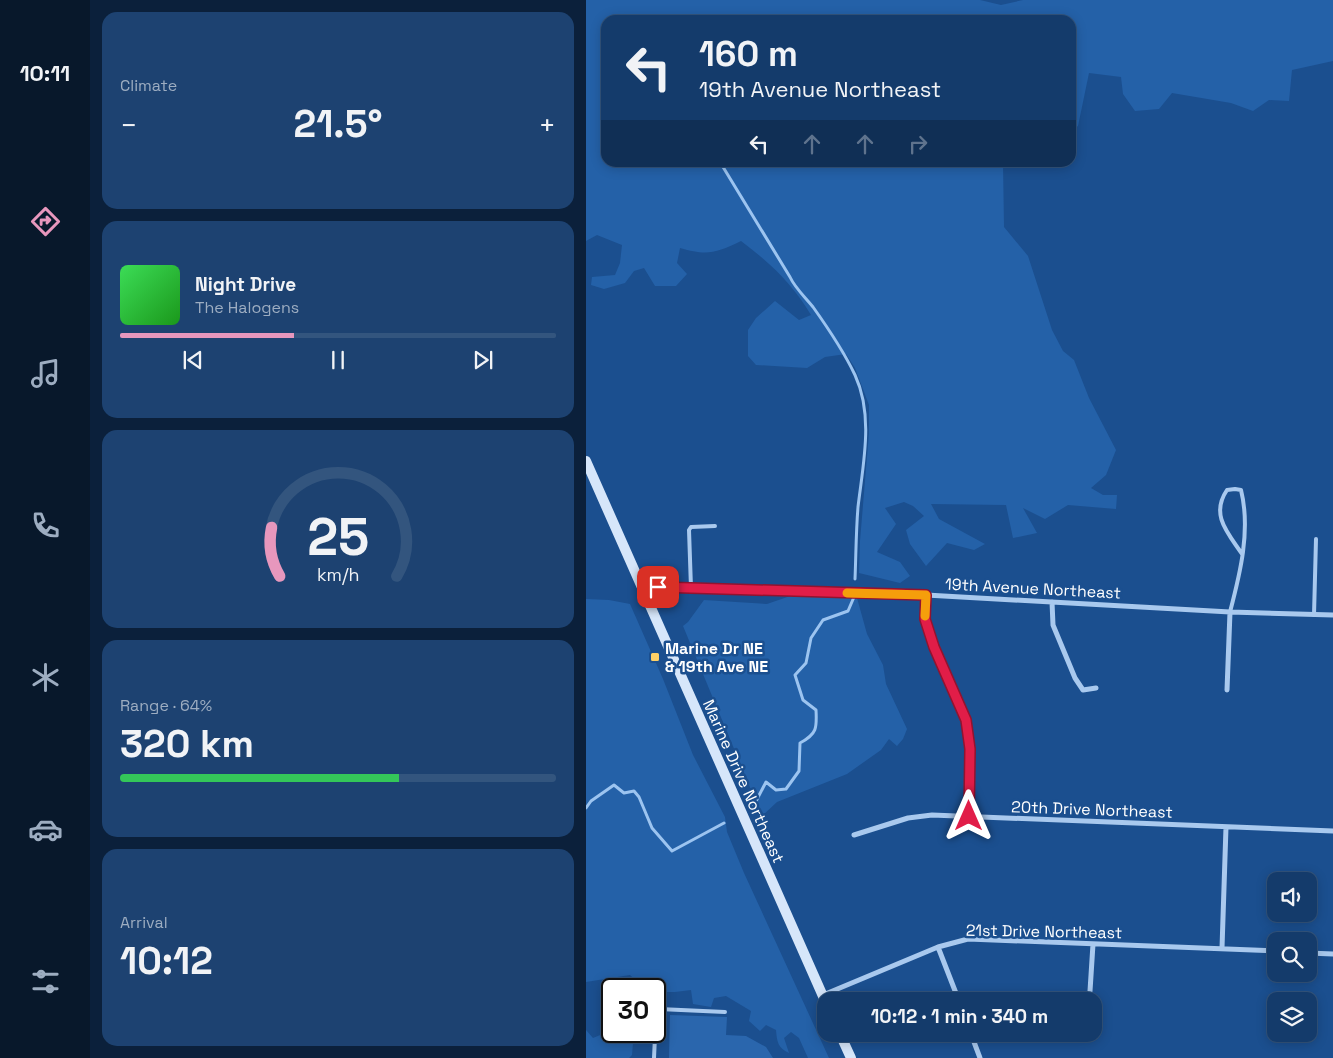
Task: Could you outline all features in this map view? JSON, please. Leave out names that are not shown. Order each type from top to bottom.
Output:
[{"type":"main road","name":"Marine Drive Northeast","points":[[586,461],[821,992]]},
{"type":"main road","points":[[844,1042],[851,1058]]},
{"type":"street","name":"19th Avenue Northeast","points":[[642,587],[926,595],[1230,612],[1333,615]]},
{"type":"street","points":[[926,595],[925,619],[934,647],[966,720],[970,749],[969,816]]},
{"type":"street","points":[[1052,602],[1053,625],[1075,678],[1083,690],[1096,688]]},
{"type":"street","points":[[1227,690],[1230,612]]},
{"type":"street","name":"20th Drive Northeast","points":[[854,835],[908,818],[932,815],[1333,831]]},
{"type":"street","points":[[1222,948],[1226,827]]},
{"type":"street","name":"21st Drive Northeast","points":[[839,992],[938,947],[968,940],[1267,950]]},
{"type":"street","points":[[1090,991],[1093,944]]},
{"type":"street","points":[[938,947],[956,992]]},
{"type":"street","points":[[1317,953],[1333,954]]},
{"type":"street","points":[[974,1042],[980,1058]]},
{"type":"lane","points":[[1230,612],[1242,554],[1244,503],[1241,490],[1227,490],[1222,498],[1220,508],[1222,523],[1242,554]]},
{"type":"lane","points":[[691,588],[689,530],[691,527],[715,526]]},
{"type":"lane","points":[[1314,615],[1316,538]]},
{"type":"lane","points":[[654,1058],[656,1015],[659,1009],[725,1012]]},
{"type":"shaded area","points":[[586,0],[980,0],[1001,5],[1023,0],[1333,0],[1333,61],[1292,70],[1289,101],[1269,100],[1253,111],[1231,103],[1172,93],[1159,109],[1135,111],[1123,94],[1121,77],[1089,73],[1078,126],[1076,127],[1076,15],[601,15],[601,167],[1003,167],[1004,227],[1028,256],[1052,330],[1063,351],[1074,360],[1089,398],[1116,450],[1106,475],[1091,488],[1103,495],[1117,495],[1116,509],[1068,505],[1045,519],[1023,508],[1037,533],[1013,538],[1006,505],[931,504],[939,519],[985,544],[974,550],[947,543],[926,566],[910,544],[906,530],[924,516],[913,506],[904,502],[885,508],[896,524],[877,552],[900,562],[910,576],[900,583],[859,573],[869,433],[869,405],[855,368],[846,354],[825,357],[807,368],[756,365],[748,356],[748,330],[756,318],[775,301],[799,320],[811,315],[796,293],[771,265],[741,241],[711,252],[697,252],[680,248],[677,263],[687,274],[676,286],[655,286],[644,268],[634,271],[625,283],[604,289],[591,285],[592,277],[615,275],[620,263],[622,245],[597,235],[586,241]]},
{"type":"shaded area","points":[[796,594],[857,598],[867,634],[883,665],[886,684],[907,729],[903,739],[897,746],[889,739],[881,750],[847,774],[777,802],[762,816],[683,626],[704,600],[767,604]]},
{"type":"shaded area","points":[[586,599],[609,600],[630,604],[663,679],[693,755],[725,817],[727,832],[744,873],[817,1032],[817,1042],[822,1042],[829,1058],[808,1058],[799,1038],[791,1032],[784,1038],[789,1053],[785,1051],[779,1044],[776,1030],[766,1025],[760,1031],[749,1021],[751,1011],[726,996],[714,998],[711,1007],[693,1004],[691,990],[666,992],[666,978],[633,978],[630,975],[601,978],[601,980],[586,982]]},
{"type":"shaded area","points":[[586,1030],[593,1038],[601,1035],[601,1043],[633,1043],[632,1055],[629,1058],[586,1058]]},
{"type":"building","points":[[670,1015],[727,1017],[726,1035],[746,1036],[766,1047],[773,1058],[669,1058]]},
{"type":"waterway","points":[[723,167],[795,285],[836,340],[855,375],[861,391],[866,423],[866,440],[858,507],[855,579]]},
{"type":"waterway","points":[[753,807],[766,782],[776,790],[786,789],[799,771],[800,743],[810,737],[815,730],[816,710],[803,700],[795,675],[806,663],[811,638],[823,620],[848,611],[854,597]]},
{"type":"waterway","points":[[586,808],[591,801],[614,785],[624,793],[634,791],[639,797],[652,828],[672,851],[724,823]]},
{"type":"slow traffic","points":[[847,593],[926,595],[925,616]]},
{"type":"place","name":"Marine Dr NE & 19th Ave NE","points":[[655,657]]},
{"type":"route","points":[[658,587],[926,595],[925,619],[934,647],[966,720],[970,749],[969,816]]}]
